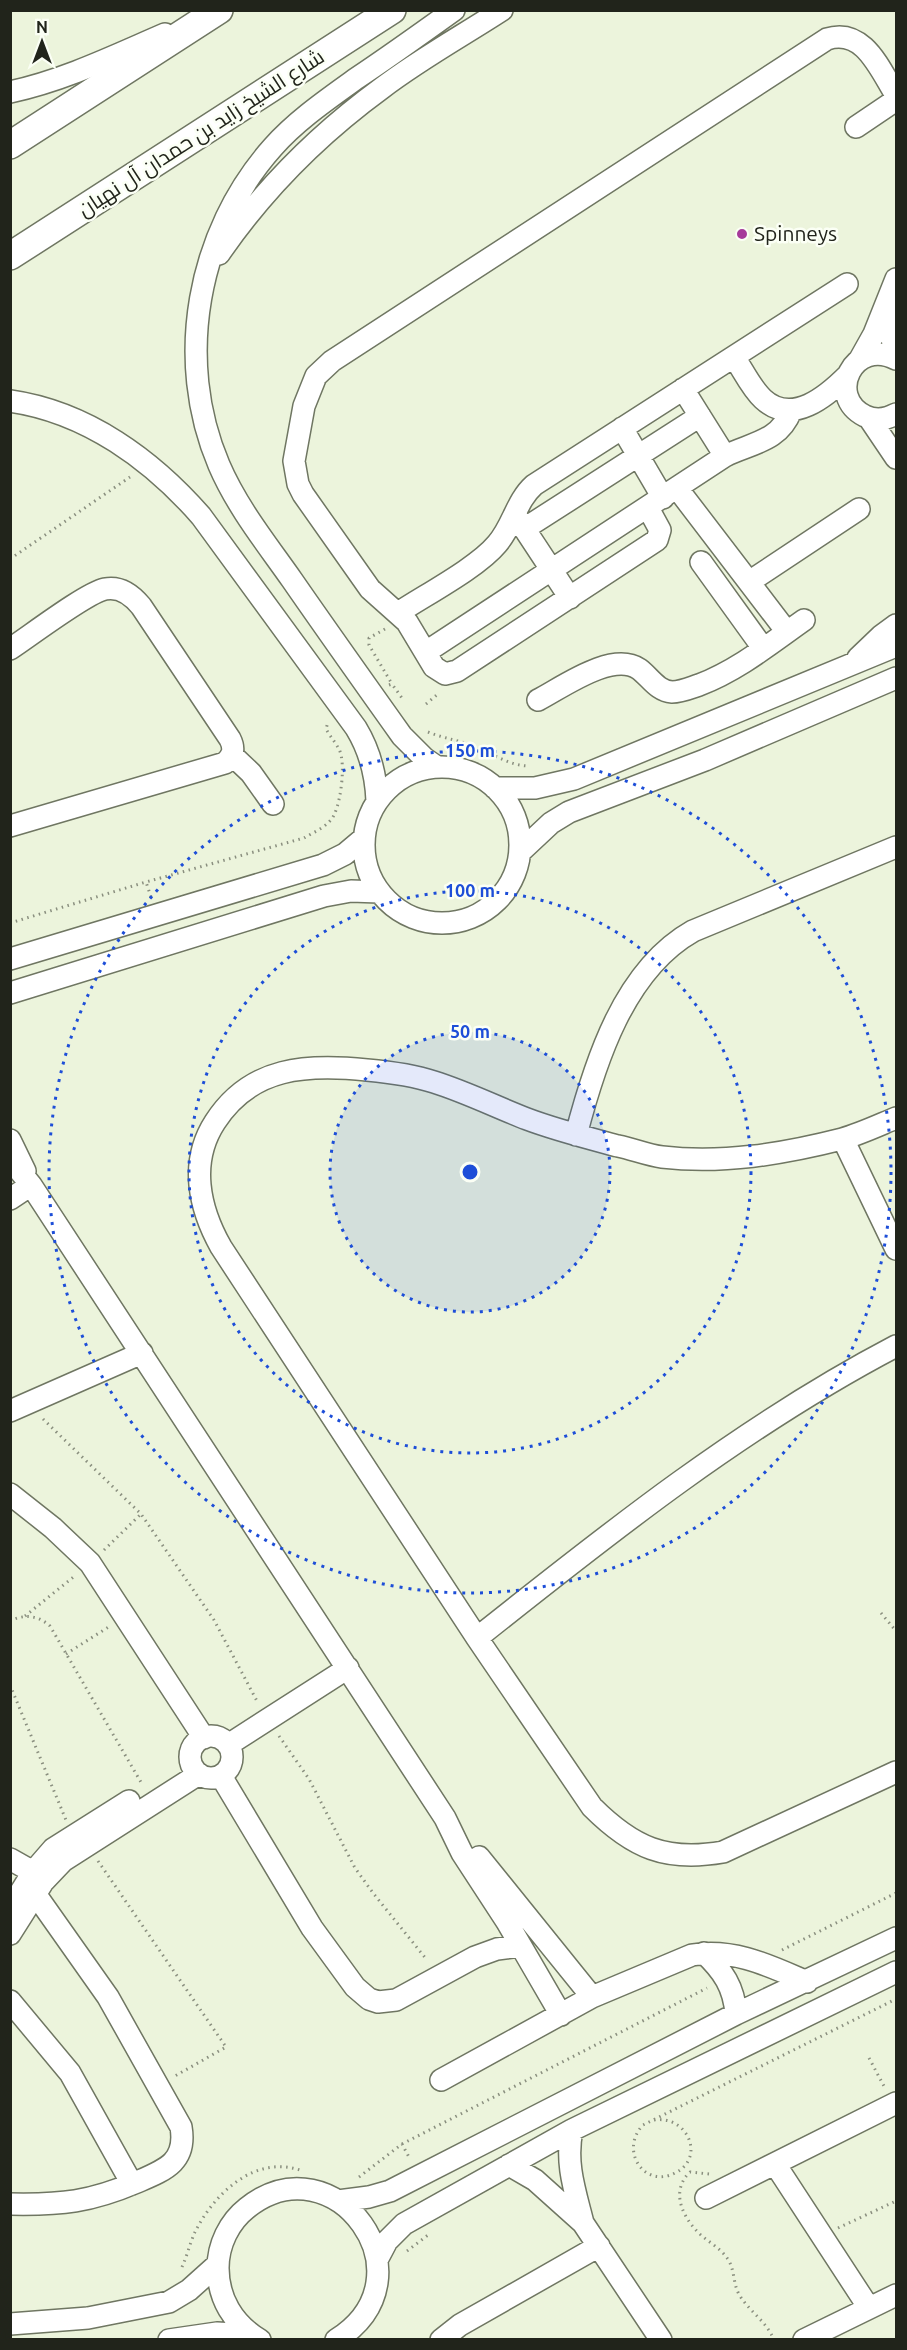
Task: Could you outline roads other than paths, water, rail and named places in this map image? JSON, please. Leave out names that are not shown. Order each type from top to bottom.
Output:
[{"type":"main road","points":[[10,145],[219,10]]},
{"type":"main road","name":"شارع الشيخ زايد بن حمدان آل نهيان","points":[[10,256],[392,10]]},
{"type":"street","points":[[10,92],[42,85],[81,71],[219,10]]},
{"type":"street","points":[[437,767],[402,736],[241,508],[219,465],[204,419],[196,371],[196,322],[205,274],[225,220],[243,186],[273,147],[308,113],[454,10]]},
{"type":"street","points":[[205,274],[258,203],[318,140],[383,87],[502,10]]},
{"type":"street","points":[[663,498],[657,540],[453,673],[445,674],[437,670],[414,632],[396,612],[378,598],[363,580],[303,494],[298,484],[294,461],[304,406],[311,386],[323,368],[827,39],[850,37],[864,45],[897,95]]},
{"type":"street","points":[[856,127],[897,100]]},
{"type":"street","points":[[570,598],[519,521],[522,498],[534,485],[847,284]]},
{"type":"street","points":[[734,357],[764,400],[791,411],[811,404],[831,391],[854,367],[875,354],[897,358],[890,321],[893,287]]},
{"type":"street","points":[[893,287],[874,334],[854,367],[846,390],[851,404],[863,414],[897,458]]},
{"type":"street","points":[[683,389],[725,456]]},
{"type":"street","points":[[10,401],[53,412],[87,425],[150,464],[177,489],[201,516],[364,741],[374,770],[377,801]]},
{"type":"street","points":[[811,404],[883,419],[897,414]]},
{"type":"street","points":[[426,652],[725,456],[772,436],[784,425],[791,411]]},
{"type":"street","points":[[396,612],[487,555],[519,521],[638,456],[700,416]]},
{"type":"street","points":[[538,700],[601,667],[615,663],[630,664],[664,690],[679,692],[726,674],[796,626],[663,498],[622,428]]},
{"type":"street","points":[[749,582],[859,509]]},
{"type":"street","points":[[701,562],[763,648]]},
{"type":"street","points":[[10,649],[97,592],[117,589],[127,592],[141,606],[233,744],[232,755],[225,763],[10,826]]},
{"type":"street","points":[[853,665],[871,645],[897,626]]},
{"type":"street","points":[[495,788],[535,788],[574,778],[897,646]]},
{"type":"street","points":[[520,852],[543,830],[569,812],[705,760],[897,678]]},
{"type":"street","points":[[232,755],[251,773],[273,804]]},
{"type":"street","points":[[437,767],[468,772],[483,778],[495,788],[512,811],[519,831],[520,852],[517,869],[500,898],[471,917],[455,922],[438,923],[413,917],[391,904],[379,892],[366,866],[364,838],[366,825],[377,801],[397,781],[437,767]]},
{"type":"street","points":[[10,959],[323,865],[345,854],[364,838]]},
{"type":"street","points":[[576,1135],[592,1079],[609,1036],[643,975],[665,950],[693,931],[897,847]]},
{"type":"street","points":[[10,993],[324,896],[351,891],[379,892]]},
{"type":"street","points":[[897,1118],[843,1139],[727,1160],[693,1160],[659,1156],[576,1135],[527,1119],[433,1081],[376,1071],[318,1067],[296,1068],[254,1083],[236,1096],[221,1112],[209,1131],[201,1151],[199,1168],[201,1192],[213,1232],[477,1638],[592,1808],[620,1833],[648,1848],[679,1856],[701,1856],[723,1852],[897,1772]]},
{"type":"street","points":[[843,1139],[897,1249]]},
{"type":"street","points":[[10,1140],[31,1185]]},
{"type":"street","points":[[10,1159],[31,1185],[142,1353],[445,1818],[462,1853],[501,1912],[561,2015]]},
{"type":"street","points":[[10,1199],[31,1185]]},
{"type":"street","points":[[477,1638],[558,1573],[709,1460],[814,1392],[897,1346]]},
{"type":"street","points":[[19,1408],[142,1353]]},
{"type":"street","points":[[10,1494],[53,1528],[90,1563],[204,1738]]},
{"type":"street","points":[[228,1745],[348,1668]]},
{"type":"street","points":[[217,1737],[228,1745],[232,1758],[227,1771],[221,1776],[210,1778],[195,1768],[193,1748],[204,1738],[217,1737]]},
{"type":"street","points":[[10,1934],[52,1871],[74,1852],[79,1840],[145,1791],[195,1768]]},
{"type":"street","points":[[10,1909],[33,1872],[53,1850],[79,1840],[195,1768]]},
{"type":"street","points":[[221,1776],[305,1917],[362,1994],[369,1999],[387,2002],[396,2000],[486,1952],[520,1946]]},
{"type":"street","points":[[445,1818],[470,1845],[592,1997]]},
{"type":"street","points":[[10,1859],[33,1872]]},
{"type":"street","points":[[10,2204],[71,2203],[88,2200],[132,2184],[171,2165],[182,2147],[181,2127],[108,1997],[36,1895]]},
{"type":"street","points":[[338,2200],[369,2197],[390,2191],[736,2014],[897,1938]]},
{"type":"street","points":[[704,1953],[727,1978],[735,1998],[736,2014]]},
{"type":"street","points":[[441,2080],[592,1997],[669,1963],[704,1953],[732,1954],[759,1961],[807,1982]]},
{"type":"street","points":[[378,2260],[394,2232],[434,2206],[572,2130],[897,1972]]},
{"type":"street","points":[[10,2001],[70,2073],[132,2184]]},
{"type":"street","points":[[706,2198],[895,2103]]},
{"type":"street","points":[[572,2130],[569,2144],[570,2172],[583,2223]]},
{"type":"street","points":[[775,2163],[869,2308]]},
{"type":"street","points":[[509,2165],[535,2180],[583,2223],[661,2340]]},
{"type":"street","points":[[256,2337],[232,2316],[220,2291],[218,2264],[225,2235],[233,2223],[254,2202],[281,2191],[311,2191],[338,2200],[351,2209],[365,2226],[375,2246],[378,2260],[377,2284],[368,2307],[354,2326],[336,2340]]},
{"type":"street","points":[[441,2340],[460,2325],[599,2246]]},
{"type":"street","points":[[10,2324],[88,2318],[169,2302],[189,2290],[218,2264]]},
{"type":"street","points":[[804,2340],[897,2295]]},
{"type":"street","points":[[426,2340],[435,2330],[443,2326],[460,2325]]},
{"type":"street","points":[[169,2340],[217,2333],[256,2337]]},
{"type":"place","name":"Spinneys","points":[[742,234]]}]
